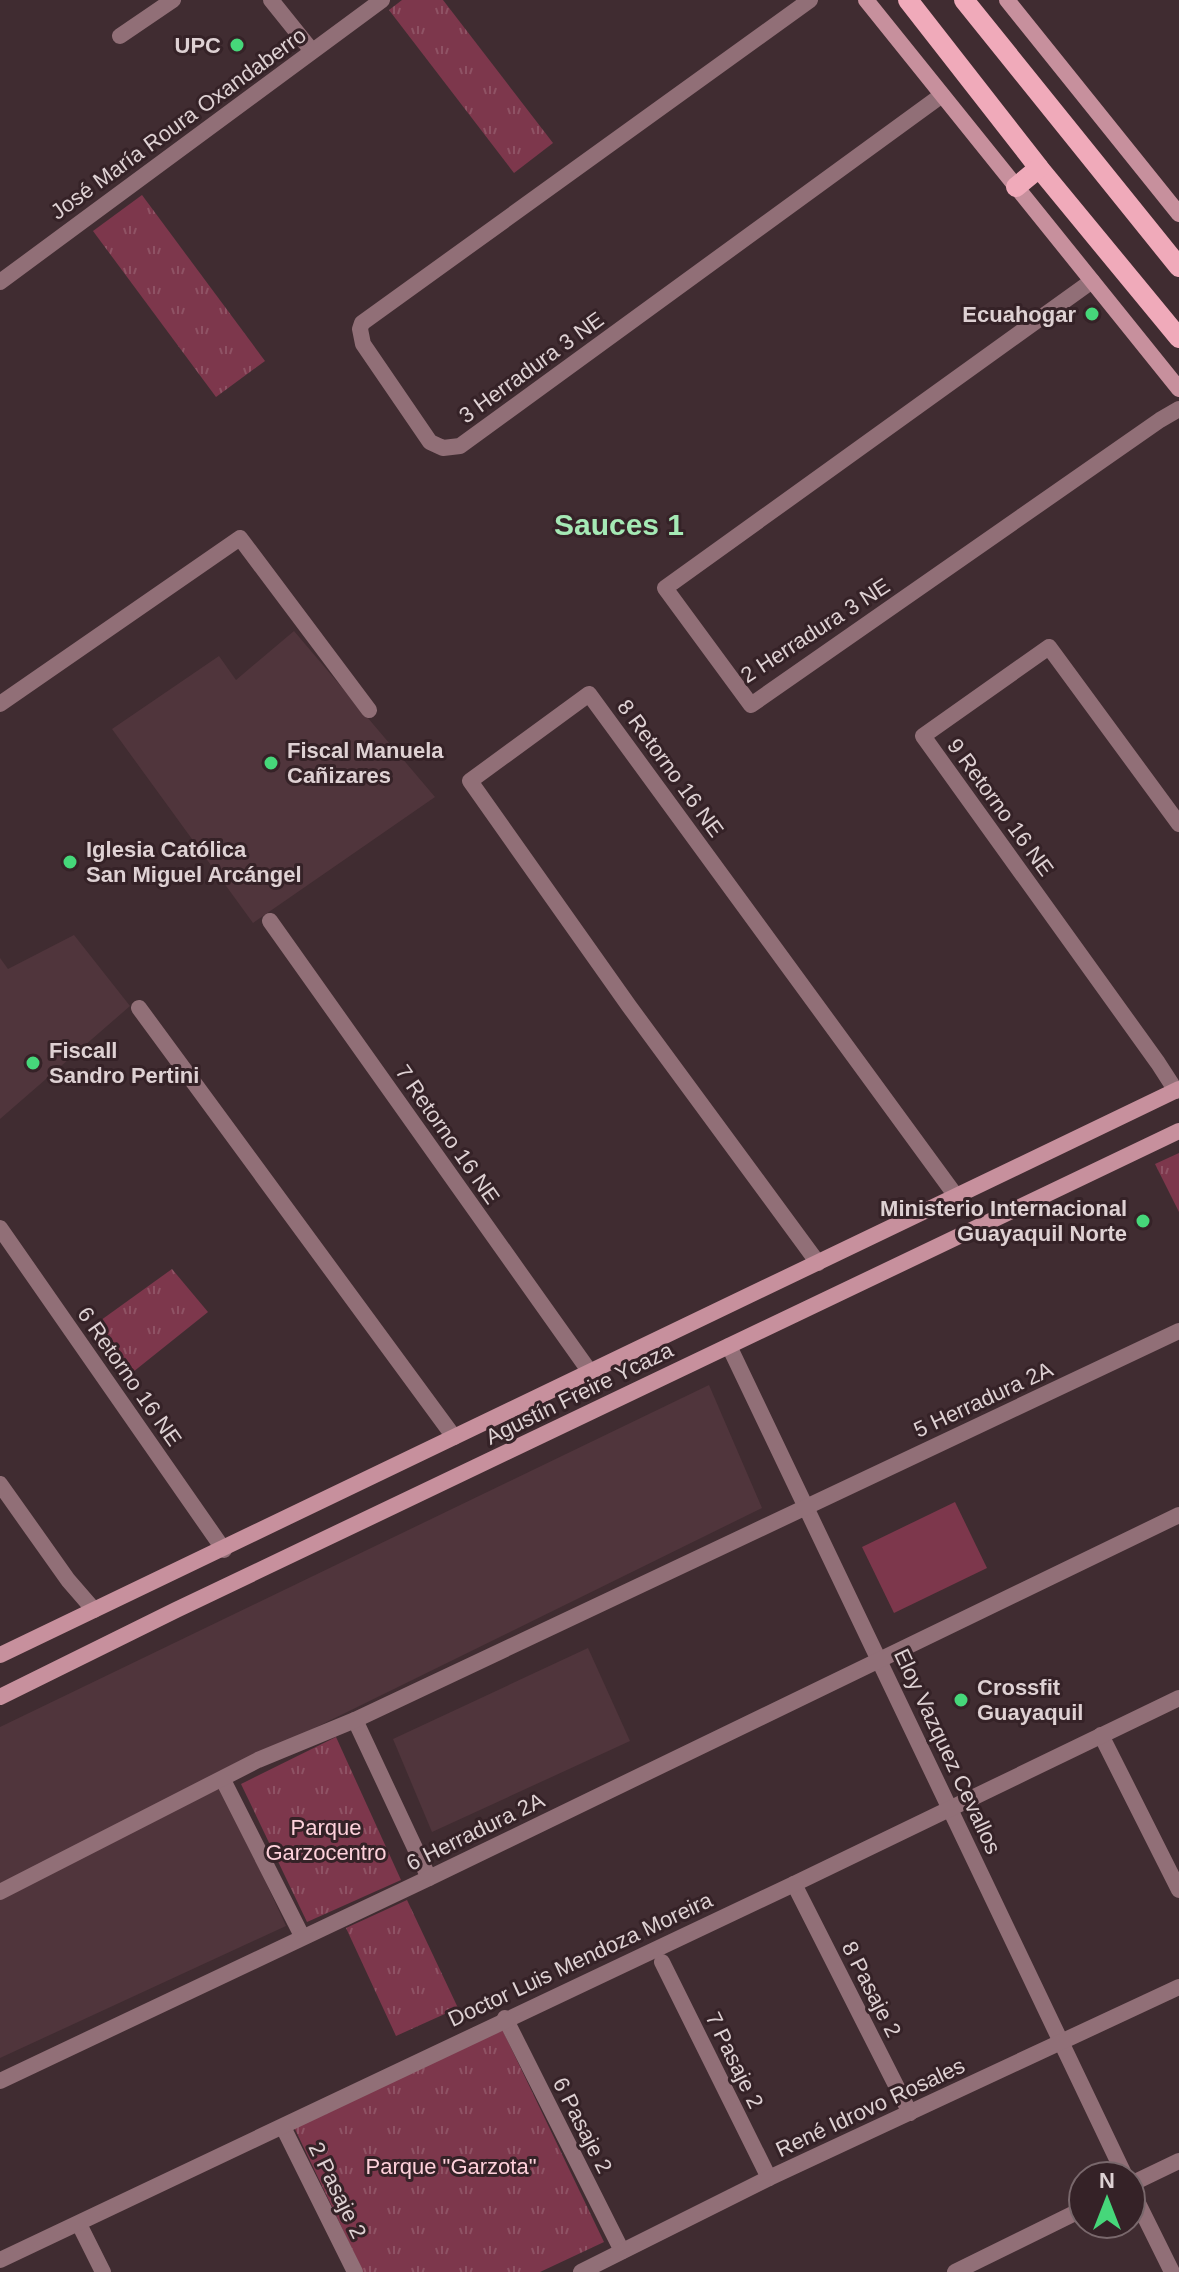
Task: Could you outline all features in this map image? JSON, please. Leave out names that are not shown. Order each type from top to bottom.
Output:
[{"type":"main road","points":[[866,0],[1179,389]]},
{"type":"main road","points":[[908,0],[1039,168],[1179,338]]},
{"type":"main road","points":[[964,0],[1179,267]]},
{"type":"main road","points":[[1007,0],[1179,214]]},
{"type":"main road","points":[[1016,187],[1039,168]]},
{"type":"main road","name":"Agustín Freire Ycaza","points":[[0,1655],[1177,1090]]},
{"type":"main road","name":"Agustín Freire Ycaza","points":[[0,1697],[1179,1131]]},
{"type":"street","points":[[120,36],[173,0]]},
{"type":"street","points":[[271,0],[312,51]]},
{"type":"street","name":"José María Roura Oxandaberro","points":[[0,282],[382,0]]},
{"type":"street","name":"3 Herradura 3 NE","points":[[810,0],[362,323],[363,344],[430,442],[443,448],[460,446],[942,95]]},
{"type":"street","name":"2 Herradura 3 NE","points":[[1092,281],[665,588],[751,705],[1179,409]]},
{"type":"street","points":[[0,704],[240,538],[369,710]]},
{"type":"street","name":"9 Retorno 16 NE","points":[[1177,1090],[923,736],[1049,647],[1179,824]]},
{"type":"street","name":"8 Retorno 16 NE","points":[[818,1263],[629,1006],[470,781],[589,694],[956,1196]]},
{"type":"street","name":"7 Retorno 16 NE","points":[[270,921],[590,1372]]},
{"type":"street","points":[[139,1008],[454,1437]]},
{"type":"street","name":"6 Retorno 16 NE","points":[[0,1228],[224,1550]]},
{"type":"street","name":"5 Herradura 2A","points":[[806,1506],[1179,1331]]},
{"type":"street","name":"Eloy Vazquez Cevallos","points":[[729,1346],[1117,2160]]},
{"type":"street","points":[[0,1484],[68,1580],[94,1610]]},
{"type":"street","points":[[0,1892],[258,1760],[355,1720],[806,1506]]},
{"type":"street","points":[[880,1660],[1179,1515]]},
{"type":"street","name":"6 Herradura 2A","points":[[0,2081],[880,1660]]},
{"type":"street","name":"Doctor Luis Mendoza Moreira","points":[[0,2260],[1179,1698]]},
{"type":"street","points":[[355,1720],[429,1878]]},
{"type":"street","points":[[1101,1735],[1179,1890]]},
{"type":"street","points":[[223,1780],[302,1936]]},
{"type":"street","name":"8 Pasaje 2","points":[[794,1884],[910,2113]]},
{"type":"street","name":"7 Pasaje 2","points":[[662,1962],[769,2178]]},
{"type":"street","name":"René Idrovo Rosales","points":[[581,2272],[769,2178],[1179,1987]]},
{"type":"street","name":"6 Pasaje 2","points":[[505,2018],[622,2251]]},
{"type":"street","name":"2 Pasaje 2","points":[[283,2127],[355,2272]]},
{"type":"street","points":[[1147,2178],[1179,2161]]},
{"type":"street","points":[[955,2272],[1067,2217]]},
{"type":"street","points":[[1147,2220],[1172,2272]]},
{"type":"street","points":[[79,2224],[103,2272]]},
{"type":"shaded area","name":"Fiscal Manuela Cañizares","points":[[294,631],[435,797],[253,923],[112,729],[219,656],[236,680]]},
{"type":"shaded area","name":"Fiscall Sandro Pertini","points":[[74,935],[130,1006],[0,1119],[0,958],[8,969]]},
{"type":"shaded area","points":[[709,1385],[762,1508],[217,1776],[286,1926],[0,2058],[0,1727]]},
{"type":"shaded area","points":[[588,1648],[630,1741],[432,1832],[393,1739]]},
{"type":"green space","points":[[402,0],[443,0],[553,143],[514,173],[389,10]]},
{"type":"green space","points":[[142,195],[265,361],[216,397],[93,231]]},
{"type":"green space","points":[[1179,1153],[1179,1212],[1155,1164]]},
{"type":"green space","points":[[172,1269],[208,1312],[133,1372],[97,1323]]},
{"type":"green space","points":[[955,1502],[987,1568],[894,1613],[862,1547]]},
{"type":"green space","name":"Parque Garzocentro","points":[[336,1737],[401,1880],[307,1922],[241,1784]]},
{"type":"green space","points":[[407,1900],[458,2008],[396,2036],[346,1928]]},
{"type":"green space","name":"Parque \"Garzota\"","points":[[501,2027],[604,2242],[540,2272],[363,2272],[293,2125]]},
{"type":"place","name":"UPC","points":[[237,45]]},
{"type":"place","name":"Ecuahogar","points":[[1092,314]]},
{"type":"place","name":"Fiscal Manuela Cañizares","points":[[271,763]]},
{"type":"place","name":"Iglesia Católica San Miguel Arcángel","points":[[70,862]]},
{"type":"place","name":"Fiscall Sandro Pertini","points":[[33,1063]]},
{"type":"place","name":"Ministerio Internacional Guayaquil Norte","points":[[1143,1221]]},
{"type":"place","name":"Crossfit Guayaquil","points":[[961,1700]]},
{"type":"district","name":"Sauces 1","points":[[619,525]]}]
